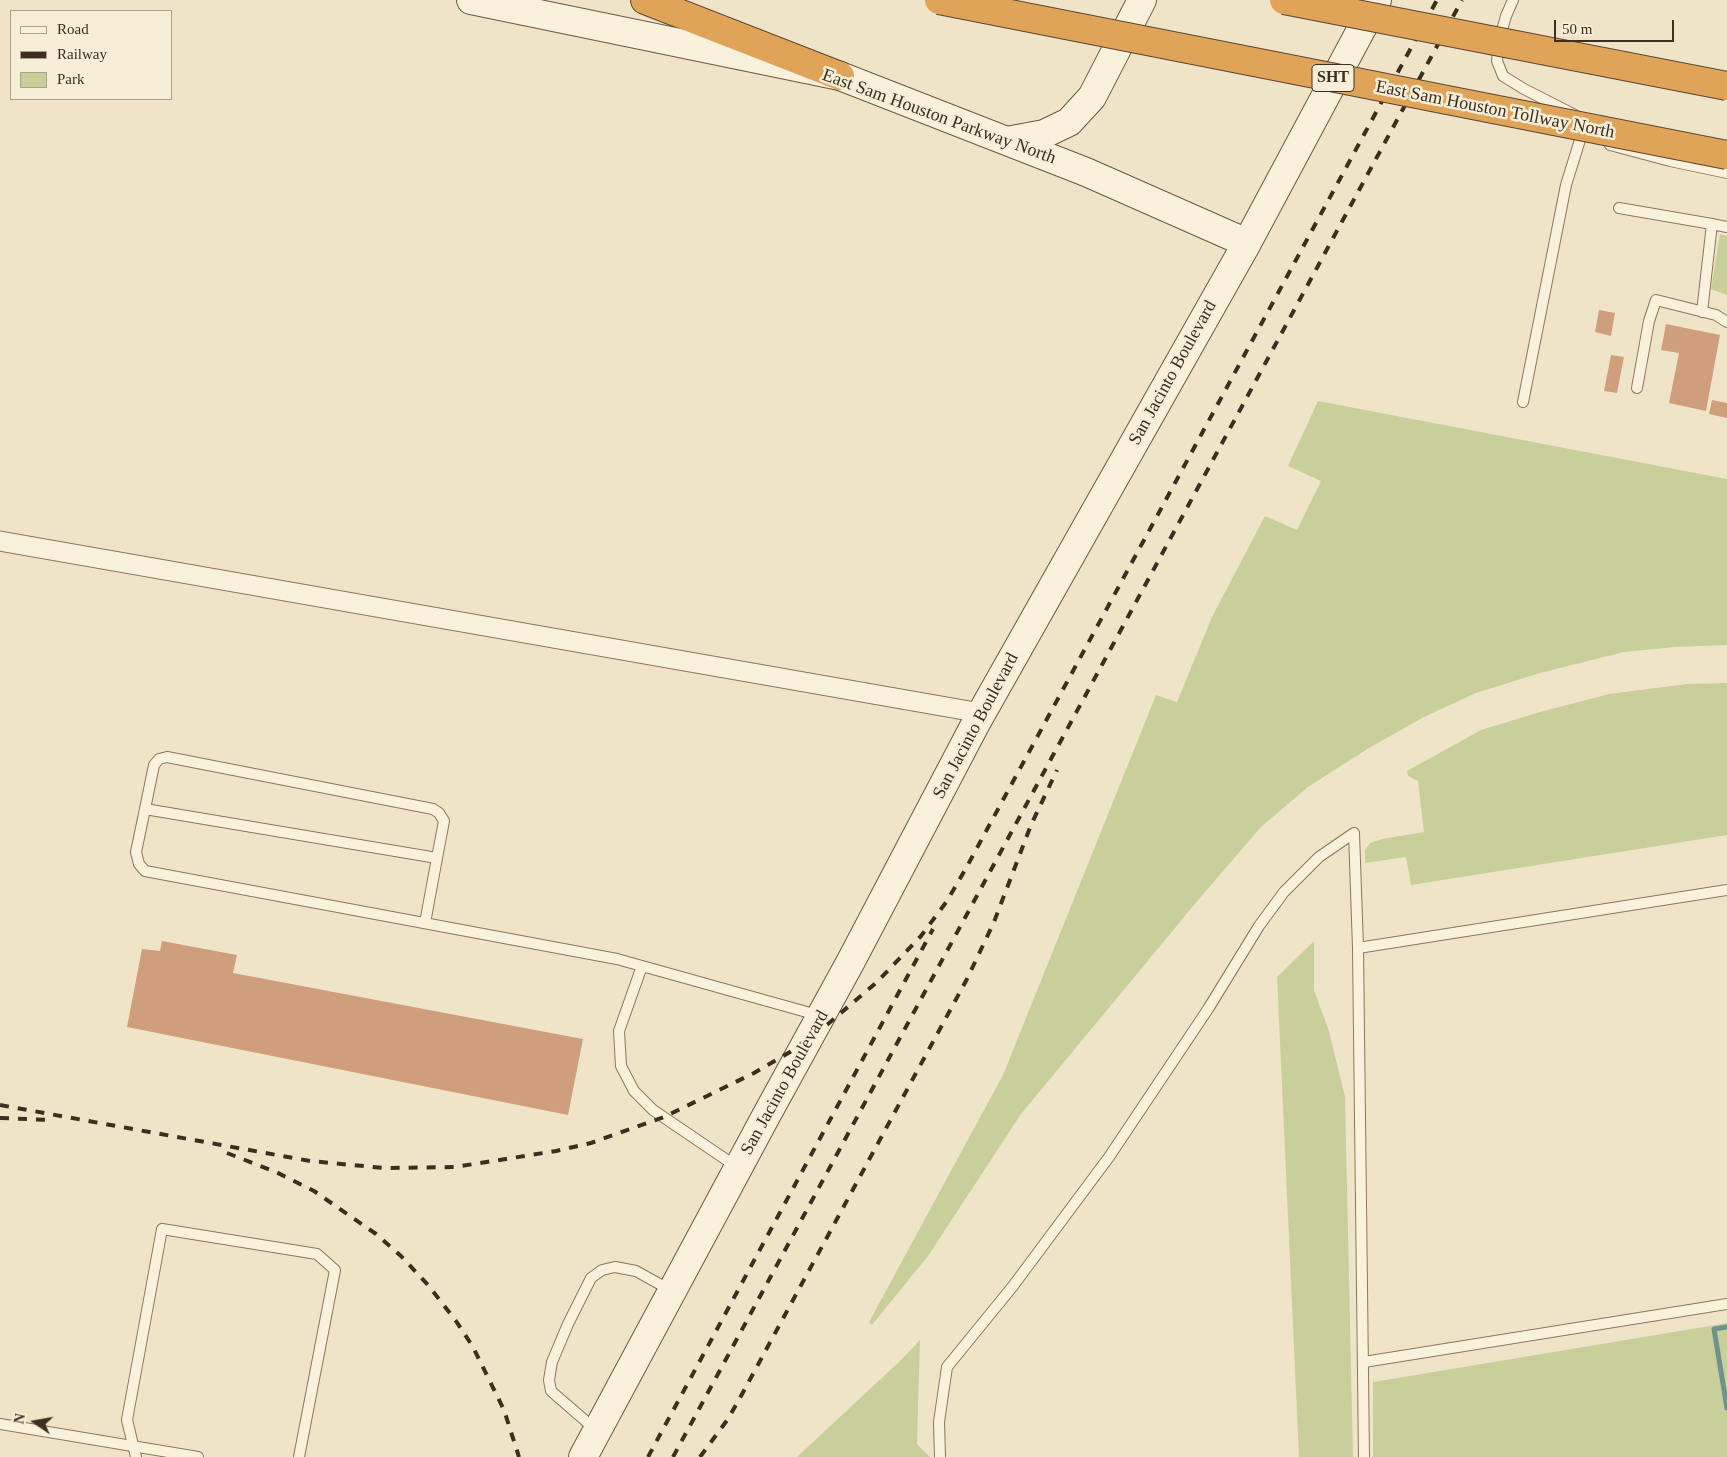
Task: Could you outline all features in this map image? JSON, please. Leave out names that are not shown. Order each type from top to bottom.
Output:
[{"type":"highway","points":[[645,0],[840,76]]},
{"type":"highway","name":"East Sam Houston Tollway North","points":[[940,0],[1727,155]]},
{"type":"highway","points":[[1284,0],[1727,86]]},
{"type":"main road","name":"East Sam Houston Parkway North","points":[[471,0],[840,76],[1086,172],[1247,242]]},
{"type":"main road","points":[[1007,141],[1044,134],[1069,122],[1092,97],[1142,0]]},
{"type":"main road","name":"San Jacinto Boulevard","points":[[583,1457],[738,1167],[822,1016],[981,713],[1247,242],[1377,0]]},
{"type":"street","points":[[0,541],[981,713]]},
{"type":"lane","points":[[1513,0],[1504,24],[1497,61],[1503,76],[1579,117],[1604,144],[1727,173]]},
{"type":"lane","points":[[1523,402],[1566,184],[1585,123]]},
{"type":"lane","points":[[1620,208],[1727,227]]},
{"type":"lane","points":[[1702,312],[1712,224]]},
{"type":"lane","points":[[1636,388],[1649,321],[1656,300],[1716,315],[1727,322]]},
{"type":"lane","points":[[425,923],[444,821],[440,813],[433,809],[167,757],[159,759],[154,765],[136,852],[139,864],[145,871],[617,959],[822,1016]]},
{"type":"lane","points":[[145,809],[437,858]]},
{"type":"lane","points":[[940,1457],[938,1422],[947,1367],[1013,1286],[1109,1157],[1208,1009],[1259,926],[1284,892],[1319,857],[1354,833],[1358,948],[1364,1457]]},
{"type":"lane","points":[[1358,948],[1727,890]]},
{"type":"lane","points":[[642,966],[619,1031],[621,1066],[634,1090],[652,1110],[738,1167]]},
{"type":"lane","points":[[136,1457],[127,1420],[162,1229],[317,1254],[335,1270],[300,1457]]},
{"type":"lane","points":[[596,1431],[551,1390],[549,1380],[552,1362],[591,1278],[602,1270],[615,1267],[636,1271],[672,1290]]},
{"type":"lane","points":[[1364,1362],[1727,1304]]},
{"type":"lane","points":[[0,1424],[198,1457]]},
{"type":"green space","points":[[1720,234],[1727,236],[1727,295],[1711,289]]},
{"type":"green space","points":[[1318,401],[1727,479],[1727,645],[1675,647],[1624,652],[1540,673],[1476,693],[1424,717],[1369,748],[1308,787],[1261,827],[1021,1114],[928,1256],[872,1325],[869,1322],[1003,1075],[1156,695],[1177,702],[1212,617],[1265,516],[1297,530],[1321,481],[1288,466]]},
{"type":"green space","points":[[1727,683],[1727,835],[1411,885],[1406,857],[1365,863],[1365,850],[1370,843],[1382,839],[1424,832],[1418,781],[1408,776],[1407,771],[1481,730],[1609,694],[1687,684]]},
{"type":"green space","points":[[1314,941],[1314,990],[1329,1031],[1345,1097],[1353,1457],[1299,1457],[1277,977]]},
{"type":"green space","points":[[1727,1323],[1727,1457],[1373,1457],[1373,1382]]},
{"type":"green space","points":[[920,1340],[917,1444],[930,1457],[797,1457],[901,1360]]},
{"type":"building","points":[[1599,310],[1615,313],[1611,336],[1595,332]]},
{"type":"building","points":[[1666,324],[1720,335],[1706,411],[1669,403],[1679,353],[1661,350]]},
{"type":"building","points":[[1611,355],[1624,357],[1617,393],[1604,391]]},
{"type":"building","points":[[1712,400],[1727,403],[1727,418],[1709,414]]},
{"type":"building","points":[[162,941],[237,955],[233,973],[583,1039],[568,1115],[127,1027],[142,949],[160,951]]},
{"type":"waterway","points":[[1727,1327],[1714,1329],[1727,1408]]},
{"type":"railway","points":[[0,1105],[310,1161],[384,1168],[455,1167],[556,1151],[591,1143],[664,1117],[754,1073],[790,1052],[828,1024],[877,982],[921,936],[947,901],[1437,0]]},
{"type":"railway","points":[[673,1457],[1462,0]]},
{"type":"railway","points":[[700,1457],[728,1419],[741,1396],[967,979],[994,922],[1031,825],[1057,770]]},
{"type":"railway","points":[[648,1457],[933,929]]},
{"type":"railway","points":[[0,1118],[51,1120]]},
{"type":"railway","points":[[227,1153],[276,1172],[314,1191],[376,1234],[401,1256],[428,1285],[456,1321],[473,1347],[504,1410],[519,1457]]}]
